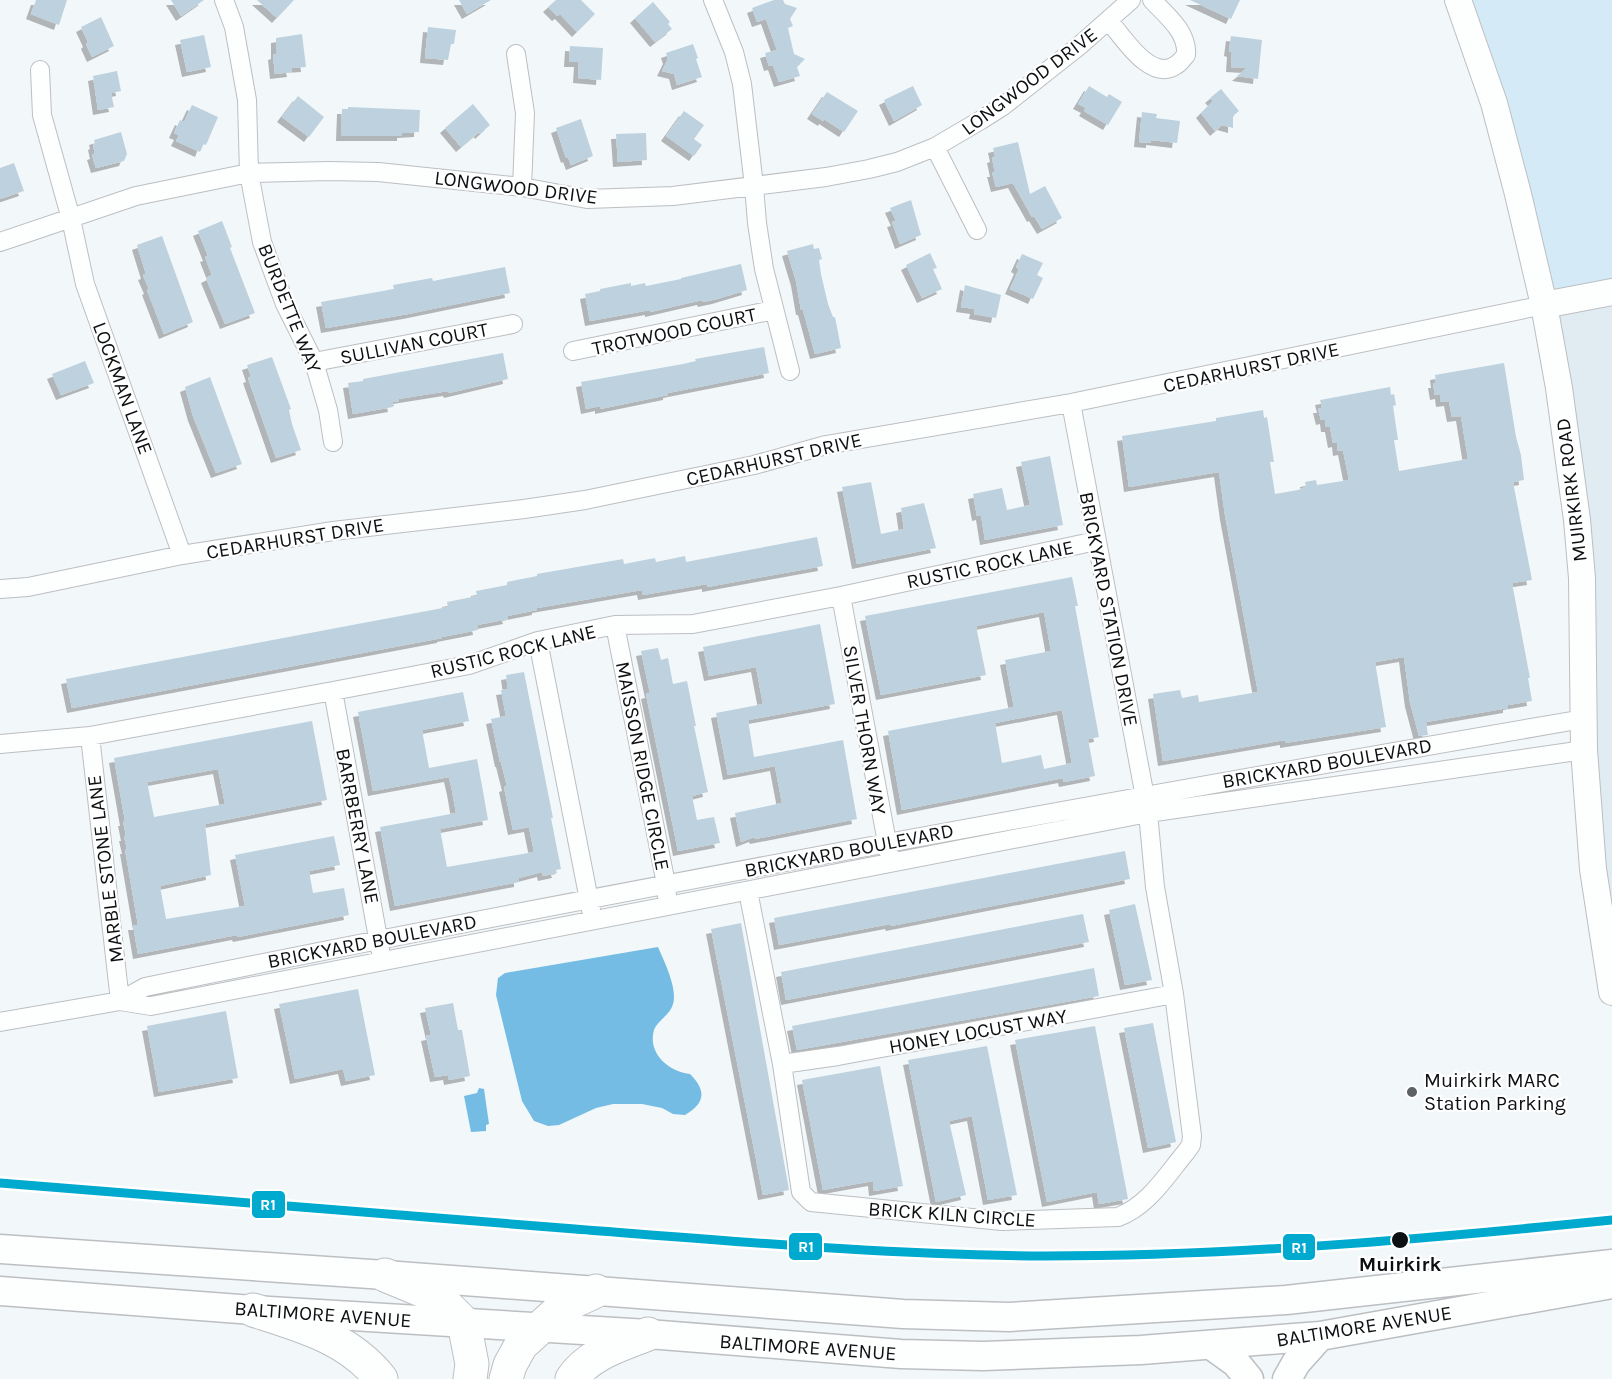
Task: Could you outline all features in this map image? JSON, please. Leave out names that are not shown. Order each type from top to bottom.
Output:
[{"type":"highway","points":[[385,1275],[438,1297],[464,1323],[472,1364],[470,1379]]},
{"type":"highway","points":[[506,1379],[510,1365],[521,1345],[564,1306],[596,1292]]},
{"type":"highway","points":[[253,1310],[313,1329],[350,1349],[381,1379]]},
{"type":"highway","points":[[572,1379],[576,1372],[595,1356],[648,1334]]},
{"type":"main road","name":"MUIRKIRK ROAD","points":[[1458,0],[1494,103],[1518,194],[1544,305],[1559,388],[1577,520],[1582,578],[1584,750],[1593,869],[1608,948],[1612,992]]},
{"type":"main road","points":[[1544,305],[1612,292]]},
{"type":"main road","name":"BALTIMORE AVENUE","points":[[0,1249],[903,1314],[1009,1317],[1286,1300],[1612,1264]]},
{"type":"main road","name":"BALTIMORE AVENUE","points":[[0,1291],[253,1310],[648,1334],[901,1354],[983,1356],[1130,1351],[1320,1336],[1612,1284]]},
{"type":"main road","points":[[1287,1379],[1296,1363],[1320,1336]]},
{"type":"main road","points":[[1211,1345],[1236,1363],[1249,1379]]},
{"type":"street","name":"BURDETTE WAY","points":[[224,0],[234,27],[247,100],[249,173],[261,242],[285,304],[314,362],[328,410],[333,442]]},
{"type":"street","points":[[713,0],[734,52],[742,84],[764,269],[790,371]]},
{"type":"street","name":"LONGWOOD DRIVE","points":[[0,242],[136,196],[249,173],[378,172],[522,187],[586,199],[673,195],[826,177],[869,169],[897,162],[935,147],[964,131],[1003,105],[1109,21],[1131,0]]},
{"type":"street","points":[[1109,21],[1143,61],[1157,69],[1175,67],[1186,55],[1187,44],[1182,33],[1152,0]]},
{"type":"street","points":[[516,54],[525,113],[522,187]]},
{"type":"street","name":"LOCKMAN LANE","points":[[40,70],[42,115],[71,219],[85,284],[182,555]]},
{"type":"street","points":[[935,147],[977,230]]},
{"type":"street","name":"CEDARHURST DRIVE","points":[[0,589],[28,587],[182,555],[366,526],[585,500],[754,465],[835,443],[1071,404],[1544,305]]},
{"type":"street","name":"TROTWOOD COURT","points":[[573,351],[774,310]]},
{"type":"street","name":"SULLIVAN COURT","points":[[314,362],[513,324]]},
{"type":"street","name":"BRICKYARD STATION DRIVE","points":[[1071,404],[1148,813]]},
{"type":"street","name":"RUSTIC ROCK LANE","points":[[0,744],[90,736],[333,691],[469,665],[538,641],[615,625],[693,624],[841,596],[1096,541]]},
{"type":"street","name":"SILVER THORN WAY","points":[[841,596],[886,843],[892,863]]},
{"type":"street","name":"MAISSON RIDGE CIRCLE","points":[[615,625],[666,884],[668,907]]},
{"type":"street","points":[[538,641],[593,921]]},
{"type":"street","name":"BARRBERRY LANE","points":[[333,691],[382,962]]},
{"type":"street","name":"BRICKYARD BOULEVARD","points":[[120,1001],[145,987],[379,939],[1144,795],[1583,719]]},
{"type":"street","name":"MARBLE STONE LANE","points":[[90,736],[120,1001]]},
{"type":"street","name":"BRICKYARD BOULEVARD","points":[[0,1022],[120,1001],[151,1006],[1148,813],[1584,750]]},
{"type":"street","name":"BRICK KILN CIRCLE","points":[[748,891],[782,1064],[801,1192],[811,1202],[1002,1221],[1118,1217],[1132,1212],[1142,1204],[1191,1145],[1192,1136],[1174,994],[1155,887],[1148,813]]},
{"type":"street","name":"HONEY LOCUST WAY","points":[[782,1064],[838,1056],[1174,994]]},
{"type":"shaded area","points":[[1456,0],[1612,0],[1612,292],[1544,305]]},
{"type":"shaded area","points":[[1612,292],[1612,983],[1544,305]]},
{"type":"water","points":[[658,947],[670,975],[674,998],[671,1008],[654,1030],[654,1047],[668,1066],[690,1074],[699,1085],[701,1096],[697,1106],[685,1115],[673,1114],[662,1108],[642,1104],[613,1104],[596,1108],[559,1125],[548,1126],[534,1121],[522,1101],[496,995],[498,978],[505,973]]},
{"type":"water","points":[[479,1088],[484,1089],[489,1124],[486,1125],[486,1131],[471,1132],[464,1096],[477,1093]]},
{"type":"building","points":[[36,0],[67,0],[59,25],[31,14]]},
{"type":"building","points":[[171,0],[204,0],[181,16]]},
{"type":"building","points":[[257,0],[294,0],[277,18]]},
{"type":"building","points":[[459,0],[491,0],[467,14]]},
{"type":"building","points":[[556,0],[581,0],[595,14],[577,32],[560,14],[557,16],[548,7]]},
{"type":"building","points":[[774,0],[783,0],[785,4],[797,8],[790,19],[793,26],[788,28],[794,54],[805,59],[797,67],[800,76],[779,82],[773,65],[769,66],[765,53],[777,50],[766,19],[757,22],[752,8]]},
{"type":"building","points":[[1190,0],[1240,0],[1231,19]]},
{"type":"building","points":[[653,2],[670,22],[668,24],[672,29],[655,42],[635,18]]},
{"type":"building","points":[[101,17],[114,46],[92,57],[81,27]]},
{"type":"building","points":[[428,27],[456,30],[448,60],[425,58]]},
{"type":"building","points":[[302,34],[306,67],[291,68],[292,72],[275,74],[273,55],[276,54],[276,38]]},
{"type":"building","points":[[204,35],[211,67],[187,72],[180,40]]},
{"type":"building","points":[[1231,36],[1262,40],[1258,79],[1237,76],[1247,68],[1231,67],[1232,52],[1229,51]]},
{"type":"building","points":[[693,44],[702,77],[677,85],[674,74],[662,71],[668,59],[666,53]]},
{"type":"building","points":[[570,46],[603,48],[601,80],[578,78],[579,62],[569,62]]},
{"type":"building","points":[[117,71],[121,91],[111,93],[114,107],[98,110],[93,76]]},
{"type":"building","points":[[913,86],[922,105],[894,121],[884,100]]},
{"type":"building","points":[[1089,86],[1107,97],[1109,94],[1122,102],[1108,125],[1084,111],[1086,108],[1078,104]]},
{"type":"building","points":[[1221,89],[1239,111],[1233,116],[1233,128],[1222,125],[1215,131],[1201,113],[1213,101],[1210,98]]},
{"type":"building","points":[[827,92],[858,111],[844,132],[812,114]]},
{"type":"building","points":[[298,96],[324,117],[309,137],[282,117]]},
{"type":"building","points":[[473,104],[490,125],[461,147],[445,128]]},
{"type":"building","points":[[192,105],[218,117],[206,145],[203,144],[200,152],[176,141],[179,135],[174,133],[180,120],[184,122]]},
{"type":"building","points":[[348,107],[420,110],[419,132],[402,133],[402,136],[341,136],[342,109],[348,109]]},
{"type":"building","points":[[684,111],[704,125],[694,139],[702,145],[694,156],[666,136]]},
{"type":"building","points":[[1142,112],[1157,114],[1156,118],[1180,121],[1177,143],[1151,140],[1151,143],[1139,142]]},
{"type":"building","points":[[581,119],[593,156],[571,165],[568,157],[566,158],[556,128]]},
{"type":"building","points":[[121,132],[127,154],[124,161],[96,168],[92,155],[95,154],[94,140]]},
{"type":"building","points":[[646,133],[647,160],[618,162],[616,134]]},
{"type":"building","points":[[1018,142],[1030,194],[1045,186],[1062,218],[1042,229],[1034,216],[1032,217],[1013,183],[996,187],[992,172],[995,172],[992,158],[995,157],[993,148]]},
{"type":"building","points":[[14,163],[24,191],[0,199],[0,168]]},
{"type":"building","points":[[911,200],[921,235],[900,244],[892,222],[896,221],[890,208]]},
{"type":"building","points":[[222,221],[255,313],[225,324],[206,278],[212,275],[205,257],[208,256],[198,231]]},
{"type":"building","points":[[162,236],[193,322],[164,334],[147,290],[149,289],[143,275],[146,274],[137,245]]},
{"type":"building","points":[[813,244],[814,249],[819,248],[822,259],[819,260],[821,274],[828,304],[835,317],[841,348],[815,354],[803,310],[801,310],[796,281],[787,251]]},
{"type":"building","points":[[930,253],[937,268],[933,269],[942,289],[922,298],[906,265]]},
{"type":"building","points":[[1022,254],[1043,263],[1037,275],[1043,278],[1033,299],[1010,289],[1019,269],[1016,267]]},
{"type":"building","points":[[741,264],[747,290],[703,302],[702,300],[650,312],[650,310],[590,321],[585,294],[631,283],[631,286],[645,283],[646,286]]},
{"type":"building","points":[[505,267],[510,293],[326,328],[321,302],[394,289],[393,285],[432,278],[433,281]]},
{"type":"building","points":[[965,285],[1001,295],[996,318],[974,314],[975,309],[961,307]]},
{"type":"building","points":[[764,347],[769,373],[600,409],[600,406],[586,409],[581,382]]},
{"type":"building","points":[[503,353],[508,379],[449,393],[448,391],[398,399],[399,401],[392,402],[393,407],[353,414],[348,383]]},
{"type":"building","points":[[272,357],[291,409],[289,410],[292,424],[301,450],[276,458],[248,378],[251,377],[247,365]]},
{"type":"building","points":[[85,361],[94,383],[61,395],[52,374]]},
{"type":"building","points":[[1504,363],[1524,480],[1513,482],[1532,580],[1512,583],[1530,678],[1528,678],[1532,701],[1508,705],[1508,708],[1426,722],[1428,735],[1419,736],[1410,702],[1404,657],[1375,662],[1386,727],[1285,743],[1285,740],[1163,761],[1153,694],[1180,690],[1182,698],[1198,695],[1199,702],[1258,692],[1219,472],[1129,487],[1122,436],[1216,421],[1216,418],[1263,410],[1264,418],[1267,417],[1274,462],[1270,462],[1275,494],[1298,490],[1306,487],[1305,482],[1316,480],[1317,485],[1349,480],[1343,450],[1338,451],[1337,442],[1333,443],[1330,427],[1326,427],[1325,419],[1321,420],[1318,408],[1322,408],[1320,400],[1390,387],[1396,405],[1393,406],[1398,440],[1394,440],[1399,471],[1468,459],[1461,416],[1452,417],[1449,401],[1441,402],[1440,394],[1435,395],[1433,383],[1436,383],[1435,375]]},
{"type":"building","points":[[210,377],[242,464],[216,473],[193,416],[185,387]]},
{"type":"building","points":[[1050,456],[1063,525],[985,540],[981,515],[977,516],[973,494],[1002,488],[1007,510],[1030,505],[1021,462]]},
{"type":"building","points":[[871,482],[881,534],[904,529],[901,508],[924,503],[936,548],[857,564],[842,487]]},
{"type":"building","points":[[817,537],[823,566],[707,587],[707,584],[643,595],[642,590],[537,608],[537,610],[507,616],[508,619],[477,625],[478,630],[442,638],[72,708],[66,679],[448,607],[447,602],[477,596],[476,591],[507,585],[507,582],[537,576],[537,574],[623,559],[624,564],[655,558],[656,562],[685,556],[686,562]]},
{"type":"building","points":[[1072,577],[1078,606],[1075,606],[1099,737],[1088,739],[1095,776],[1064,782],[1063,778],[902,810],[888,731],[1014,707],[1005,660],[1051,651],[1044,612],[976,626],[986,675],[881,695],[865,616]],"holes":[[[1062,710],[1072,763],[1044,769],[1041,755],[1002,763],[995,723]]]},
{"type":"building","points":[[820,624],[835,704],[748,720],[754,757],[843,740],[857,819],[755,839],[754,837],[741,842],[735,813],[782,803],[775,766],[728,775],[716,713],[763,704],[756,667],[709,676],[703,647]]},
{"type":"building","points":[[658,648],[661,660],[668,658],[673,684],[687,681],[708,792],[692,796],[697,820],[714,817],[720,843],[678,851],[646,694],[650,693],[641,651]]},
{"type":"building","points":[[524,672],[561,869],[556,870],[557,873],[543,876],[542,872],[519,878],[519,882],[395,906],[380,827],[456,813],[452,790],[449,777],[373,791],[358,712],[463,692],[469,721],[422,730],[429,768],[477,759],[483,791],[488,820],[440,829],[447,867],[534,852],[529,827],[513,830],[504,787],[507,786],[491,719],[506,716],[501,690],[508,689],[506,675]]},
{"type":"building","points":[[312,721],[327,800],[205,824],[211,875],[160,886],[166,919],[245,906],[235,855],[334,836],[340,865],[309,871],[313,893],[344,888],[349,915],[138,954],[133,925],[138,925],[125,849],[127,849],[123,821],[125,821],[114,758]],"holes":[[[218,769],[225,804],[154,817],[147,782]]]},
{"type":"building","points":[[1125,851],[1130,879],[891,926],[890,924],[779,945],[774,918]]},
{"type":"building","points":[[1135,904],[1152,980],[1125,985],[1109,910]]},
{"type":"building","points":[[1083,914],[1089,942],[786,1000],[781,972]]},
{"type":"building","points":[[741,923],[789,1190],[763,1195],[711,929]]},
{"type":"building","points":[[1094,968],[1099,996],[797,1050],[792,1026]]},
{"type":"building","points":[[358,989],[375,1075],[346,1081],[343,1069],[295,1079],[279,1004]]},
{"type":"building","points":[[453,1003],[458,1030],[462,1030],[470,1076],[449,1080],[448,1075],[435,1077],[426,1036],[431,1035],[425,1008]]},
{"type":"building","points":[[226,1011],[238,1078],[159,1092],[147,1026]]},
{"type":"building","points":[[1153,1023],[1176,1142],[1148,1148],[1124,1028]]},
{"type":"building","points":[[1095,1026],[1128,1199],[1099,1204],[1097,1192],[1047,1202],[1015,1040]]},
{"type":"building","points":[[987,1046],[1017,1195],[988,1200],[972,1116],[949,1121],[966,1195],[936,1202],[908,1060]]},
{"type":"building","points":[[880,1066],[903,1186],[874,1191],[873,1181],[823,1190],[802,1080]]},
{"type":"transit line","name":"R1","points":[[0,1183],[751,1243],[986,1255],[1116,1255],[1258,1250],[1471,1234],[1612,1220]]},
{"type":"place","name":"Muirkirk MARC Station Parking","points":[[1412,1092]]},
{"type":"place","name":"Muirkirk","points":[[1400,1240]]}]
